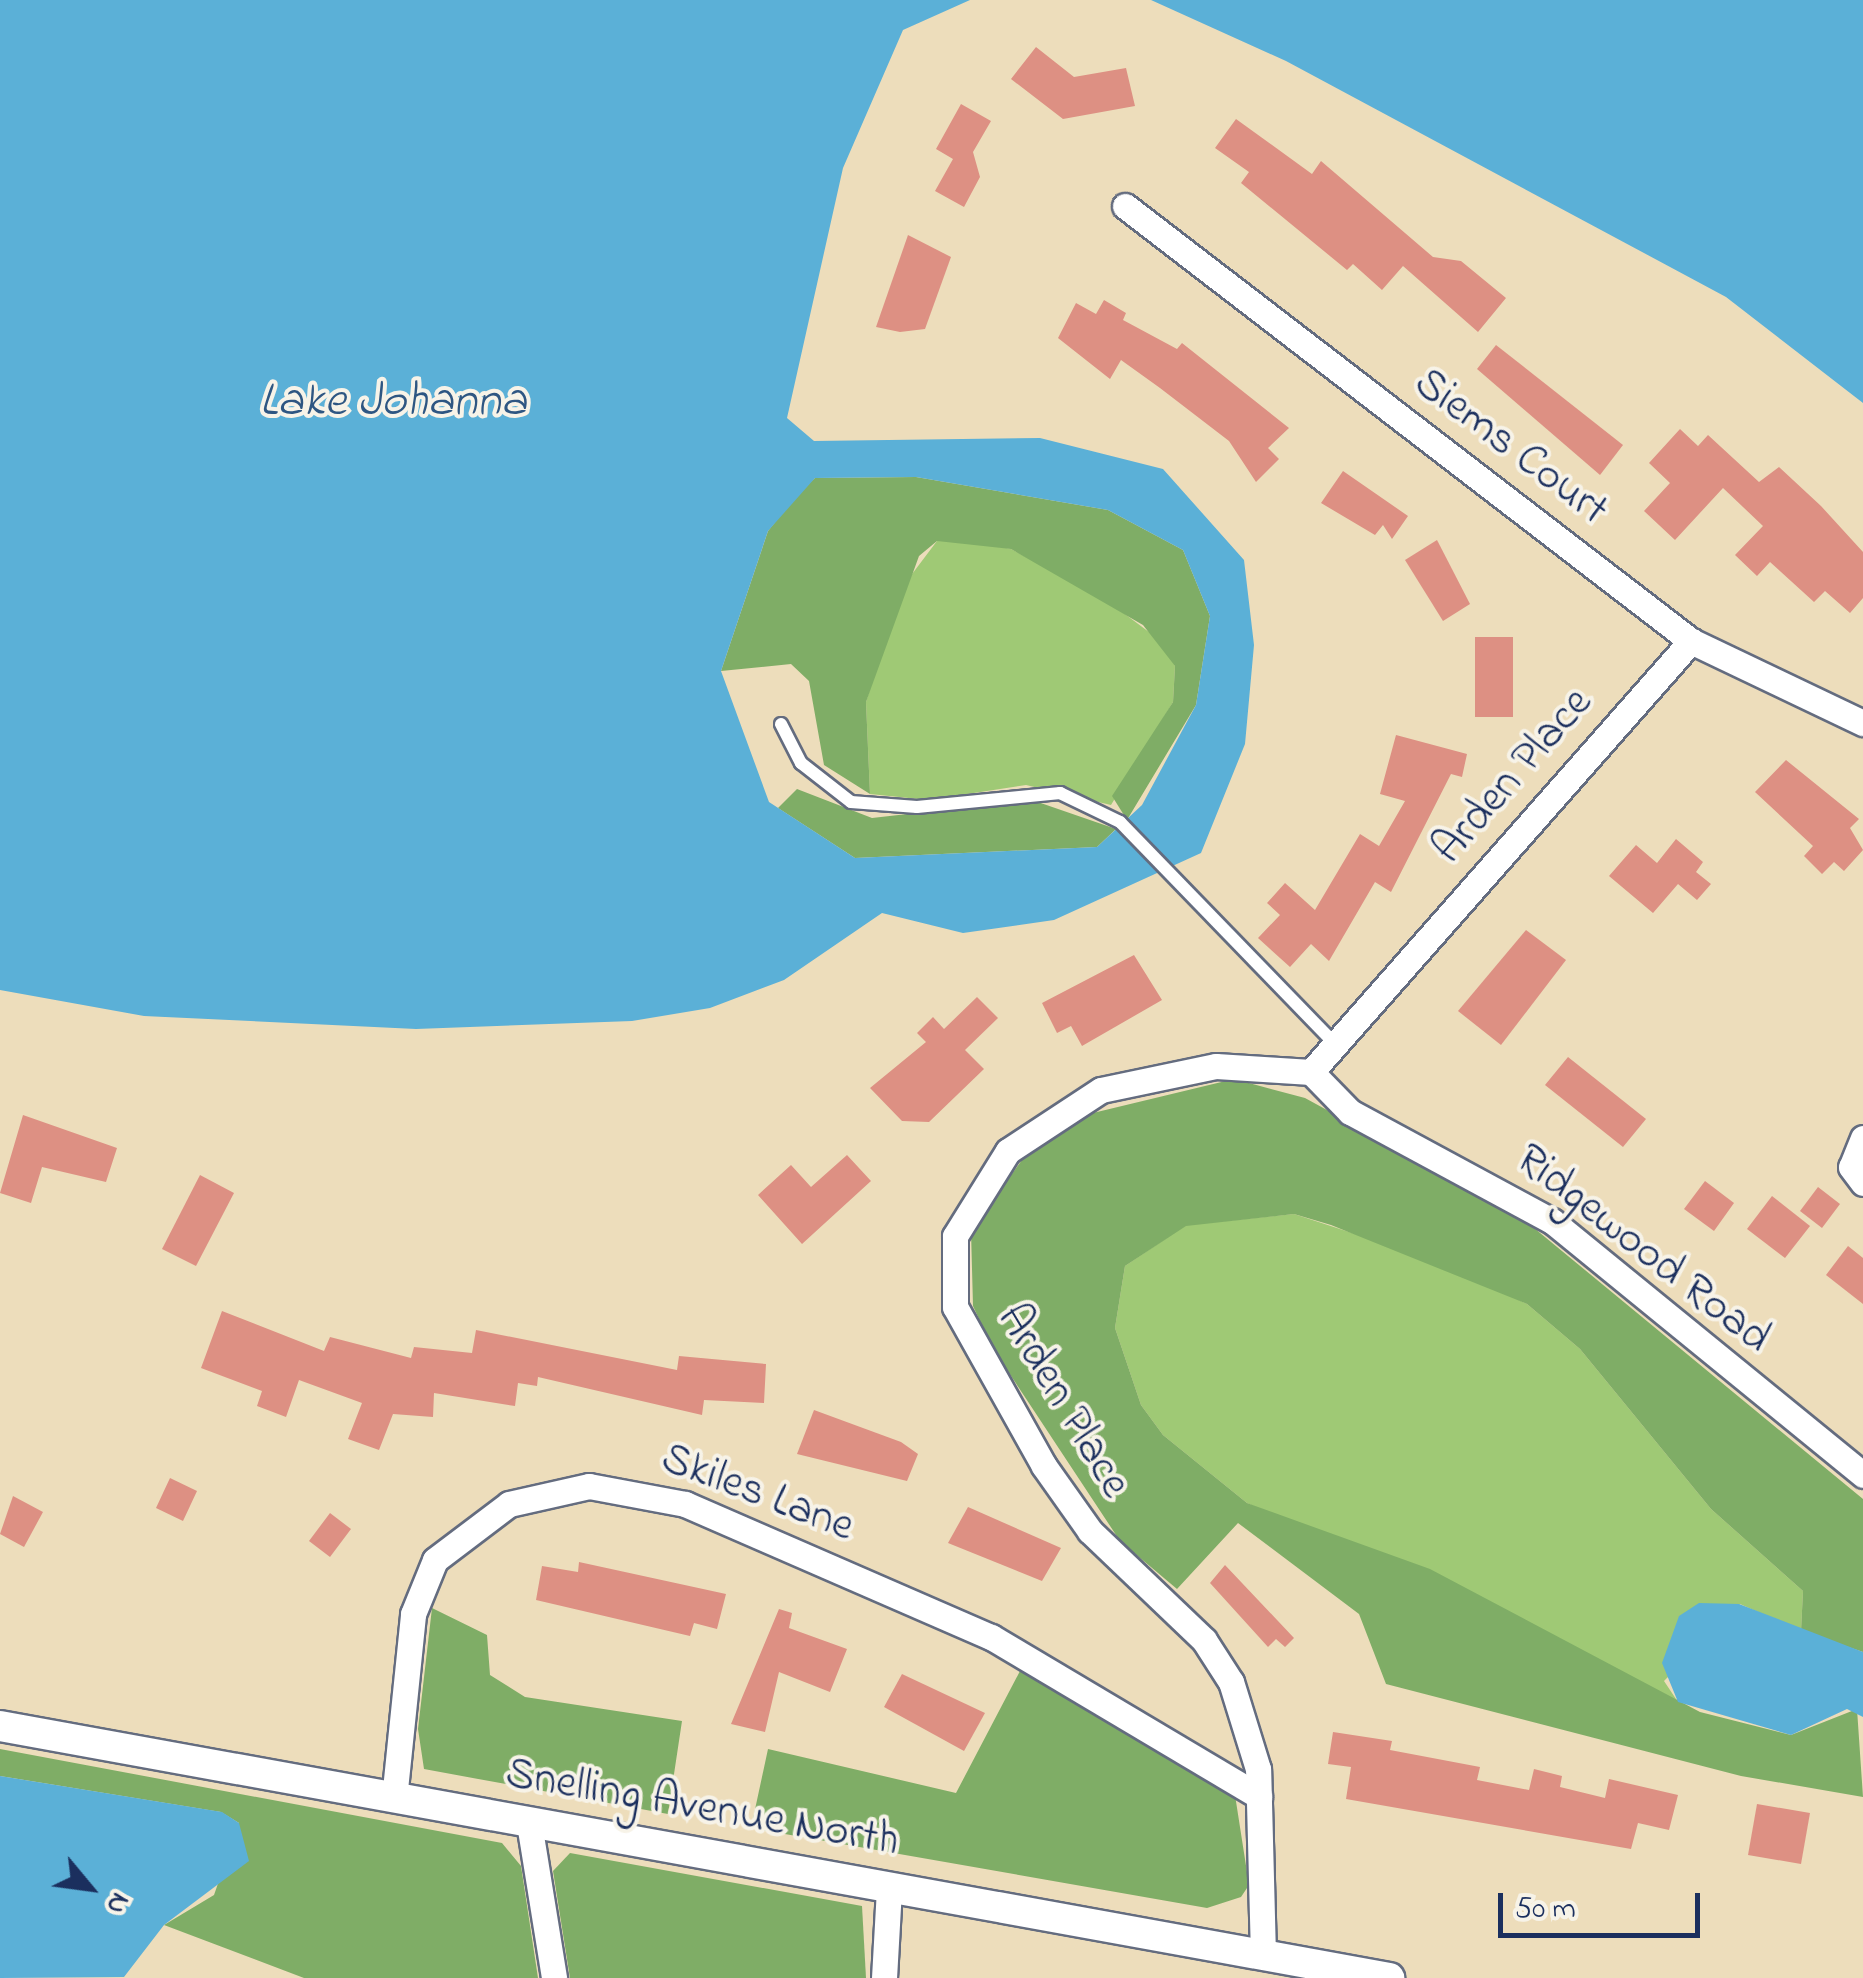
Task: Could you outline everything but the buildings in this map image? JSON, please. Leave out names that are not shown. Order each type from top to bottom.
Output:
[{"type":"street","name":"Siems Court","points":[[1125,206],[1691,641],[1863,723]]},
{"type":"street","name":"Arden Place","points":[[1263,1955],[1259,1796],[1232,1682],[1204,1640],[1090,1531],[1044,1466],[955,1306],[950,1257],[990,1170],[1050,1116],[1100,1090],[1201,1068],[1311,1072],[1691,641]]},
{"type":"street","name":"Ridgewood Road","points":[[1311,1072],[1350,1112],[1552,1221],[1863,1475]]},
{"type":"street","points":[[1863,1138],[1851,1168],[1863,1182]]},
{"type":"street","name":"Skiles Lane","points":[[394,1799],[413,1614],[435,1560],[508,1504],[589,1486],[685,1504],[991,1637],[1259,1796]]},
{"type":"street","name":"Snelling Avenue North","points":[[0,1726],[1389,1978]]},
{"type":"street","points":[[529,1823],[554,1978]]},
{"type":"street","points":[[884,1978],[889,1890]]},
{"type":"lane","points":[[781,724],[800,763],[851,802],[917,807],[1060,793],[1120,822],[1335,1044]]},
{"type":"green space","points":[[916,477],[1108,510],[1183,550],[1210,616],[1196,705],[1127,820],[1112,796],[1173,702],[1175,666],[1143,625],[1011,549],[937,541],[919,556],[866,702],[870,794],[824,765],[809,681],[791,664],[721,671],[768,531],[799,492],[815,478]]},
{"type":"green space","points":[[963,539],[1011,549],[1102,597],[1165,644],[1175,666],[1173,702],[1111,805],[1026,785],[928,800],[870,794],[866,702],[900,590],[937,541]]},
{"type":"green space","points":[[797,789],[872,818],[1032,800],[1116,829],[1097,847],[855,858],[778,808]]},
{"type":"green space","points":[[1234,1079],[1305,1098],[1517,1214],[1863,1499],[1863,1652],[1801,1631],[1803,1591],[1711,1509],[1580,1349],[1527,1304],[1331,1225],[1294,1214],[1186,1226],[1125,1266],[1115,1328],[1141,1405],[1163,1435],[1247,1503],[1430,1569],[1700,1712],[1791,1735],[1857,1709],[1863,1797],[1741,1776],[1386,1684],[1359,1614],[1238,1523],[1177,1589],[1120,1541],[992,1347],[973,1306],[971,1231],[1027,1153],[1068,1119]]},
{"type":"green space","points":[[1294,1214],[1441,1262],[1527,1304],[1580,1349],[1711,1509],[1803,1591],[1801,1631],[1740,1604],[1664,1681],[1678,1702],[1247,1503],[1163,1435],[1141,1405],[1115,1328],[1125,1266],[1186,1225]]},
{"type":"green space","points":[[432,1608],[487,1635],[490,1675],[525,1697],[682,1721],[668,1814],[424,1769],[418,1729]]},
{"type":"green space","points":[[1020,1671],[1235,1795],[1249,1885],[1241,1897],[1207,1908],[751,1828],[768,1749],[956,1793]]},
{"type":"green space","points":[[0,1749],[502,1843],[521,1866],[538,1978],[304,1978],[164,1925],[214,1895],[239,1823],[221,1812],[0,1776]]},
{"type":"green space","points":[[570,1853],[862,1906],[866,1978],[570,1978],[553,1871]]},
{"type":"water","name":"Lake Johanna","points":[[0,0],[970,0],[903,30],[843,168],[787,418],[814,441],[1040,438],[1163,469],[1244,560],[1254,645],[1245,744],[1201,853],[1054,920],[963,933],[882,913],[784,980],[710,1008],[632,1021],[416,1029],[144,1016],[0,990]],"holes":[[[916,477],[1108,510],[1183,550],[1210,616],[1196,705],[1142,805],[1097,847],[855,858],[769,802],[721,671],[768,531],[815,478]]]},
{"type":"water","points":[[1151,0],[1863,0],[1863,403],[1726,297],[1286,61]]},
{"type":"water","points":[[1699,1603],[1739,1604],[1863,1652],[1863,1717],[1847,1709],[1791,1735],[1678,1702],[1662,1663],[1679,1616]]},
{"type":"water","points":[[0,1776],[222,1812],[239,1823],[249,1861],[164,1925],[124,1977],[0,1978]]}]
